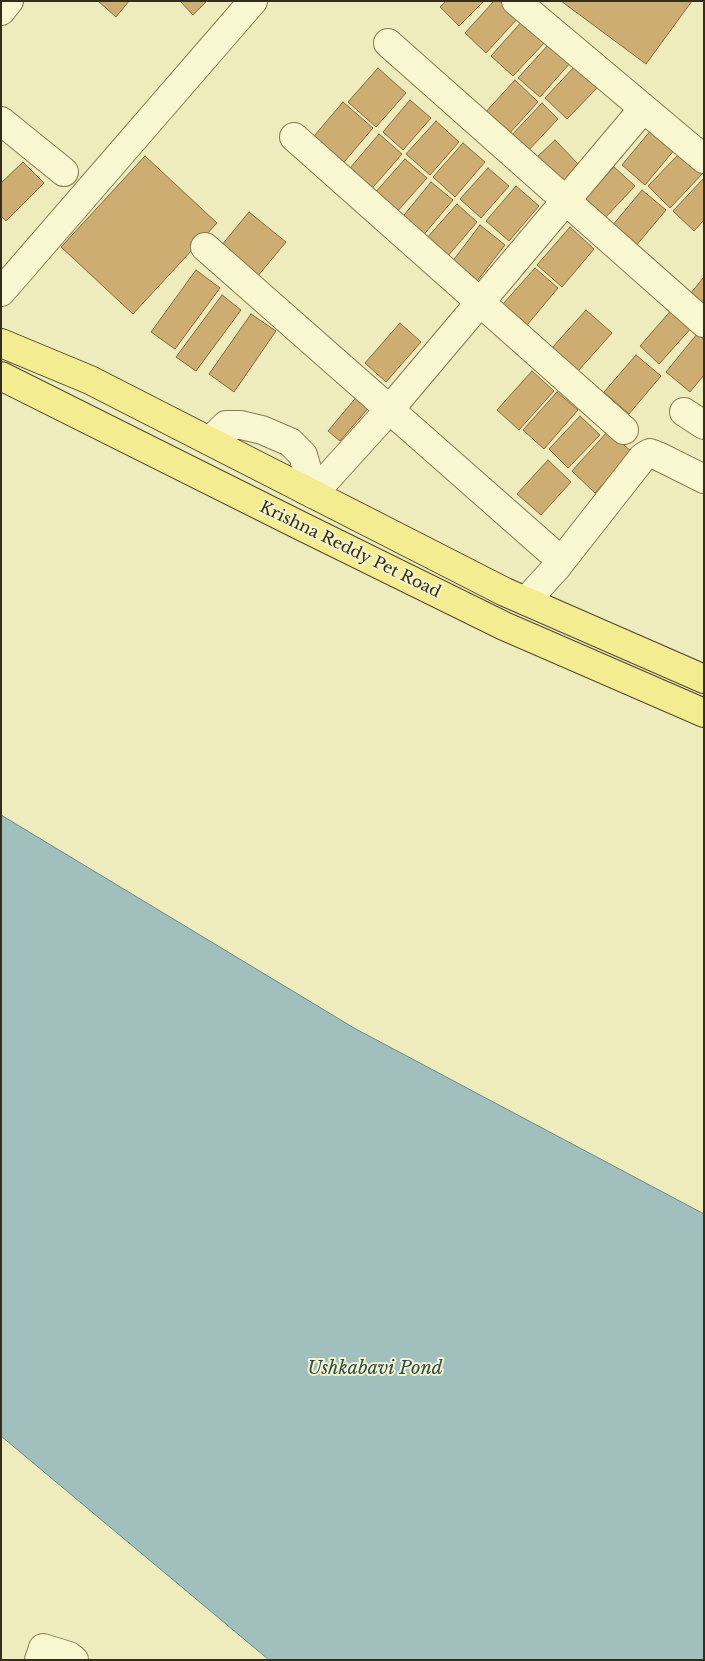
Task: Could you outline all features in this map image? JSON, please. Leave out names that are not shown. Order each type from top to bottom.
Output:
[{"type":"main road","name":"Krishna Reddy Pet Road","points":[[1,343],[90,380],[496,587],[704,679]]},
{"type":"main road","name":"Krishna Reddy Pet Road","points":[[1,376],[504,626],[704,714]]},
{"type":"street","points":[[1,11],[10,1]]},
{"type":"street","points":[[1,292],[253,1]]},
{"type":"street","points":[[516,1],[704,159]]},
{"type":"street","points":[[388,43],[704,323]]},
{"type":"street","points":[[309,492],[390,409],[643,109]]},
{"type":"street","points":[[1,121],[64,172]]},
{"type":"street","points":[[294,137],[624,430]]},
{"type":"street","points":[[205,247],[549,550]]},
{"type":"street","points":[[210,441],[226,426],[241,425],[262,430],[290,442],[303,455],[308,472],[309,492]]},
{"type":"street","points":[[526,601],[556,568],[643,457],[650,453],[704,479]]},
{"type":"street","points":[[39,1660],[43,1648],[68,1656],[74,1660]]},
{"type":"water","name":"Ushkabavi Pond","points":[[1,815],[354,1028],[704,1214],[704,1660],[269,1660],[1,1436]]},
{"type":"building","points":[[98,1],[129,1],[116,17]]},
{"type":"building","points":[[180,1],[207,1],[193,15]]},
{"type":"building","points":[[446,1],[484,1],[459,26],[440,7]]},
{"type":"building","points":[[494,1],[502,1],[519,17],[486,53],[465,33]]},
{"type":"building","points":[[561,1],[692,1],[646,64]]},
{"type":"building","points":[[524,19],[547,40],[513,76],[491,56]]},
{"type":"building","points":[[550,43],[571,62],[540,97],[518,78]]},
{"type":"building","points":[[576,65],[598,87],[567,119],[545,98]]},
{"type":"building","points":[[378,68],[406,93],[376,127],[348,102]]},
{"type":"building","points":[[515,80],[538,102],[507,136],[483,115]]},
{"type":"building","points":[[410,100],[431,118],[403,150],[383,132]]},
{"type":"building","points":[[343,102],[373,128],[339,168],[309,142]]},
{"type":"building","points":[[542,103],[558,119],[525,154],[509,138]]},
{"type":"building","points":[[436,121],[459,142],[430,175],[406,154]]},
{"type":"building","points":[[652,129],[675,149],[645,185],[622,165]]},
{"type":"building","points":[[379,134],[402,154],[368,193],[345,174]]},
{"type":"building","points":[[555,140],[580,166],[561,185],[535,159]]},
{"type":"building","points":[[463,143],[485,162],[455,197],[433,177]]},
{"type":"building","points":[[681,152],[703,173],[670,208],[648,186]]},
{"type":"building","points":[[145,156],[217,223],[133,314],[61,247]]},
{"type":"building","points":[[405,159],[427,178],[395,214],[373,195]]},
{"type":"building","points":[[23,162],[44,183],[6,221],[1,216],[1,183]]},
{"type":"building","points":[[614,167],[635,186],[604,219],[583,200]]},
{"type":"building","points":[[488,168],[509,186],[481,218],[460,199]]},
{"type":"building","points":[[704,178],[704,220],[694,231],[673,211]]},
{"type":"building","points":[[431,182],[453,200],[421,238],[400,220]]},
{"type":"building","points":[[516,186],[539,206],[509,241],[486,221]]},
{"type":"building","points":[[642,190],[666,210],[635,247],[612,226]]},
{"type":"building","points":[[457,204],[477,222],[447,257],[426,239]]},
{"type":"building","points":[[249,212],[286,242],[257,277],[221,246]]},
{"type":"building","points":[[480,225],[505,245],[477,281],[452,262]]},
{"type":"building","points":[[570,227],[594,249],[562,287],[537,265]]},
{"type":"building","points":[[535,268],[558,288],[527,325],[503,304]]},
{"type":"building","points":[[196,270],[220,288],[175,349],[151,332]]},
{"type":"building","points":[[704,277],[704,305],[690,294]]},
{"type":"building","points":[[222,295],[241,310],[196,371],[176,357]]},
{"type":"building","points":[[674,307],[694,325],[659,364],[640,346]]},
{"type":"building","points":[[586,310],[612,333],[578,371],[552,348]]},
{"type":"building","points":[[251,314],[276,331],[234,392],[209,374]]},
{"type":"building","points":[[400,323],[421,342],[386,382],[365,363]]},
{"type":"building","points":[[697,334],[704,339],[704,375],[690,392],[666,372]]},
{"type":"building","points":[[636,355],[661,376],[629,414],[604,392]]},
{"type":"building","points":[[532,371],[554,391],[519,430],[497,410]]},
{"type":"building","points":[[557,392],[578,410],[544,449],[523,430]]},
{"type":"building","points":[[359,394],[371,405],[340,441],[328,431]]},
{"type":"building","points":[[580,416],[600,435],[568,468],[549,449]]},
{"type":"building","points":[[608,431],[632,452],[595,493],[572,471]]},
{"type":"building","points":[[548,460],[571,482],[541,515],[517,494]]}]
